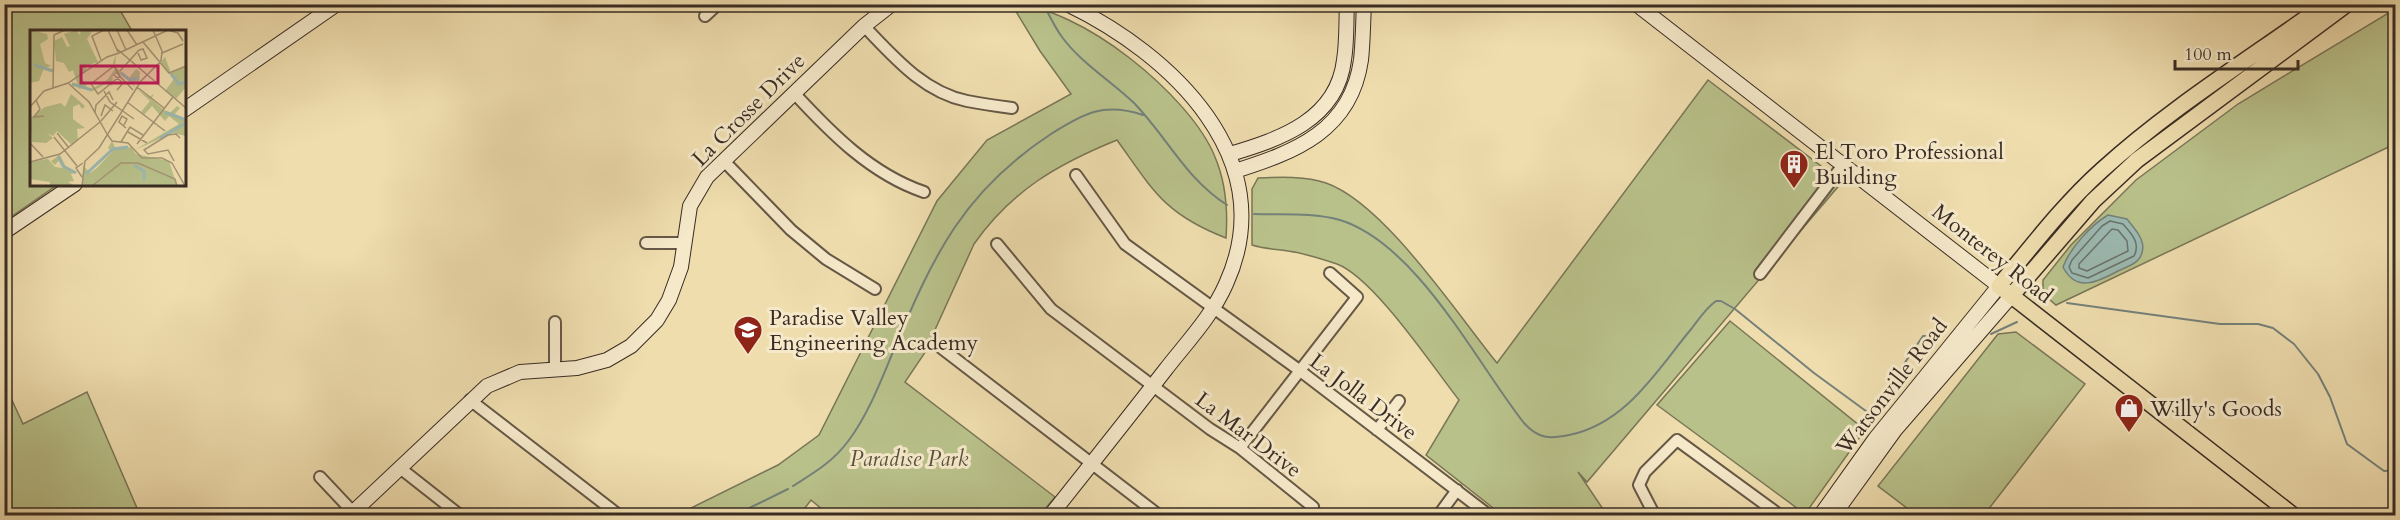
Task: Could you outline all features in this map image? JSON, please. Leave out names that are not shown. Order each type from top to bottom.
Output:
[{"type":"main road","points":[[2006,290],[2070,202],[2103,169],[2150,131],[2326,4]]},
{"type":"main road","points":[[2006,290],[2093,201],[2137,160],[2347,4]]},
{"type":"main road","name":"Monterey Road","points":[[2006,290],[2294,516]]},
{"type":"street","points":[[186,109],[337,4]]},
{"type":"street","points":[[705,16],[718,4]]},
{"type":"street","name":"La Crosse Drive","points":[[351,514],[487,386],[520,372],[577,368],[607,360],[631,346],[657,320],[669,300],[681,267],[690,206],[707,177],[864,26],[892,4]]},
{"type":"street","points":[[1050,516],[1213,309],[1227,282],[1239,240],[1241,222],[1235,171],[1230,154],[1202,108],[1163,67],[1104,24],[1067,4]]},
{"type":"street","points":[[1230,154],[1285,136],[1299,129],[1330,98],[1342,70],[1347,4]]},
{"type":"street","points":[[1235,171],[1297,149],[1331,123],[1344,106],[1358,75],[1364,4]]},
{"type":"street","name":"Monterey Road","points":[[1636,4],[2006,290]]},
{"type":"street","points":[[864,26],[898,62],[920,81],[964,101],[1012,108]]},
{"type":"street","points":[[794,93],[828,129],[863,159],[905,186],[924,192]]},
{"type":"street","points":[[724,161],[792,230],[826,259],[874,289]]},
{"type":"street","points":[[1760,274],[1843,165]]},
{"type":"street","name":"La Jolla Drive","points":[[1076,175],[1125,244],[1299,370],[1490,516]]},
{"type":"street","points":[[4,232],[72,186]]},
{"type":"street","points":[[646,243],[683,243]]},
{"type":"street","name":"La Mar Drive","points":[[997,244],[1007,260],[1051,309],[1152,387],[1240,448],[1313,507],[1309,516]]},
{"type":"street","points":[[1240,448],[1357,297],[1330,273]]},
{"type":"street","name":"Watsonville Road","points":[[1820,516],[1881,431],[2006,290]]},
{"type":"street","name":"Watsonville Road","points":[[1833,516],[1895,430],[2006,290]]},
{"type":"street","points":[[555,322],[555,368]]},
{"type":"street","points":[[940,347],[1160,516]]},
{"type":"street","points":[[470,400],[620,516]]},
{"type":"street","points":[[1377,430],[1399,401]]},
{"type":"street","points":[[1654,516],[1639,485],[1645,472],[1677,440],[1781,516]]},
{"type":"street","points":[[400,468],[460,516]]},
{"type":"street","points":[[320,477],[351,514]]},
{"type":"street","points":[[1438,516],[1456,490]]},
{"type":"green space","points":[[5,4],[117,5],[131,30],[30,30],[30,186],[56,186],[5,221]]},
{"type":"green space","name":"Paradise Park","points":[[1012,5],[1039,9],[1068,20],[1099,37],[1158,82],[1182,107],[1202,133],[1219,167],[1227,217],[1226,238],[1188,220],[1174,210],[1151,187],[1117,140],[1056,169],[1020,194],[1004,208],[974,244],[924,354],[905,382],[1055,497],[1040,515],[829,515],[811,500],[805,508],[790,515],[677,515],[778,465],[819,435],[937,201],[987,140],[1071,94],[1040,51]]},
{"type":"green space","points":[[2395,9],[2395,144],[2056,305],[2043,294],[2043,280],[2071,245],[2136,180],[2238,104]]},
{"type":"green space","points":[[1708,80],[1842,182],[1587,482],[1578,472],[1607,515],[1502,515],[1426,455],[1459,400],[1385,304],[1352,273],[1337,264],[1300,253],[1252,245],[1252,189],[1258,178],[1301,178],[1326,183],[1348,194],[1372,213],[1395,236],[1441,290],[1497,363]]},
{"type":"green space","points":[[1730,321],[1865,430],[1805,514],[1657,405]]},
{"type":"green space","points":[[2016,332],[2085,384],[1984,515],[1916,515],[1878,486],[1998,334]]},
{"type":"green space","points":[[4,383],[23,424],[87,392],[140,515],[5,515]]},
{"type":"water","points":[[2108,215],[2127,219],[2136,230],[2143,244],[2141,256],[2136,262],[2103,279],[2088,283],[2074,280],[2063,267],[2066,260],[2082,238]]},
{"type":"waterway","points":[[1046,9],[1058,31],[1070,46],[1087,64],[1134,103],[1188,170],[1213,195],[1227,205]]},
{"type":"waterway","points":[[793,486],[830,460],[856,430],[875,395],[909,313],[939,254],[955,227],[995,178],[1051,134],[1084,115],[1105,110],[1129,111],[1143,115]]},
{"type":"waterway","points":[[1254,214],[1330,217],[1368,233],[1394,253],[1443,308],[1524,423],[1539,435],[1550,437],[1590,429],[1624,407],[1653,377],[1716,301],[1721,301],[1735,309],[1814,373],[1870,414],[1923,336],[1940,337]]},
{"type":"waterway","points":[[2067,303],[2220,324],[2258,324],[2273,328],[2294,344],[2318,374],[2330,397],[2347,444],[2384,471],[2396,470]]},
{"type":"waterway","points":[[1991,334],[2017,322]]},
{"type":"waterway","points":[[733,516],[788,489]]},
{"type":"place","name":"El Toro Professional Building","points":[[1794,190]]},
{"type":"place","name":"Paradise Valley Engineering Academy","points":[[748,356]]},
{"type":"place","name":"Willy's Goods","points":[[2129,434]]}]
